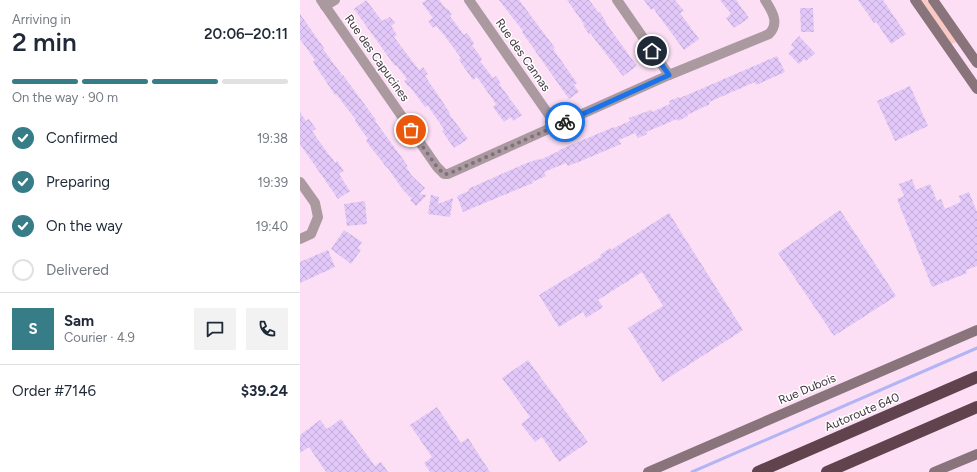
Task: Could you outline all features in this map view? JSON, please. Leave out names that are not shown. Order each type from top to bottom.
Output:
[{"type":"highway","name":"Autoroute 640","points":[[758,472],[977,377]]},
{"type":"highway","points":[[827,472],[977,407]]},
{"type":"street","points":[[323,3],[335,0]]},
{"type":"street","name":"Rue des Cannas","points":[[468,0],[556,126]]},
{"type":"street","points":[[617,0],[669,75]]},
{"type":"street","name":"Rue des Capucines","points":[[323,3],[437,167],[444,174],[448,174],[669,75],[769,34],[774,26],[774,16],[765,0]]},
{"type":"street","points":[[915,0],[977,89]]},
{"type":"street","points":[[933,0],[977,63]]},
{"type":"street","points":[[300,182],[315,203],[318,217],[311,234],[300,238]]},
{"type":"street","name":"Rue Dubois","points":[[648,472],[977,330]]},
{"type":"street","points":[[934,472],[977,454]]},
{"type":"shaded area","points":[[920,0],[927,0],[957,42],[951,44]]},
{"type":"building","points":[[366,0],[382,21],[390,17],[395,23],[391,26],[397,35],[394,37],[419,70],[423,67],[428,74],[425,76],[450,113],[449,114],[468,139],[454,148],[442,131],[444,129],[427,105],[425,107],[404,81],[407,79],[396,65],[395,66],[354,9]]},
{"type":"building","points":[[426,0],[439,0],[446,9],[447,8],[452,14],[450,16],[464,35],[467,33],[474,43],[472,45],[482,59],[480,61],[493,78],[496,76],[501,83],[499,84],[522,115],[513,121],[511,117],[504,122],[493,107],[496,104],[477,77],[473,80],[459,60],[461,58],[444,35],[436,26],[433,28],[428,21],[433,18],[422,3]]},
{"type":"building","points":[[499,0],[519,0],[555,48],[553,49],[577,83],[574,85],[579,92],[569,99],[522,32],[523,31]]},
{"type":"building","points":[[567,0],[589,0],[599,13],[600,12],[605,22],[637,66],[623,76],[590,33],[589,34],[583,25],[584,24]]},
{"type":"building","points":[[644,0],[675,0],[684,11],[680,13],[699,39],[684,50],[653,8],[651,10]]},
{"type":"building","points":[[720,0],[736,0],[749,18],[734,28],[726,18],[731,14]]},
{"type":"building","points":[[858,0],[883,0],[906,34],[891,44],[876,22],[874,23]]},
{"type":"building","points":[[800,8],[813,8],[814,32],[801,32]]},
{"type":"building","points":[[300,14],[324,48],[323,49],[408,166],[406,167],[412,176],[425,188],[419,194],[427,195],[416,206],[366,141],[368,139],[355,121],[356,120],[336,94],[335,95],[313,62],[315,60],[300,39]]},
{"type":"building","points":[[799,36],[815,53],[806,61],[804,59],[799,64],[788,53],[794,48],[791,45]]},
{"type":"building","points":[[777,56],[785,72],[756,85],[755,82],[709,102],[710,104],[687,115],[688,116],[646,132],[647,134],[638,138],[635,133],[619,140],[621,144],[568,166],[566,163],[544,172],[546,176],[532,182],[533,183],[463,212],[457,196],[469,191],[468,189],[522,165],[544,158],[559,150],[630,121],[629,118],[651,110],[652,112],[670,104],[669,101],[679,97],[680,98]]},
{"type":"building","points":[[910,86],[928,126],[895,141],[877,101]]},
{"type":"building","points":[[300,112],[306,121],[309,119],[316,129],[312,131],[335,163],[337,161],[344,171],[339,174],[350,191],[338,199],[300,144]]},
{"type":"building","points":[[912,179],[916,190],[930,184],[937,201],[941,199],[945,209],[961,202],[959,196],[969,192],[977,212],[977,266],[966,270],[967,273],[932,287],[897,199],[904,196],[899,184]]},
{"type":"building","points":[[431,195],[439,197],[438,204],[453,198],[450,217],[428,214]]},
{"type":"building","points":[[365,201],[367,224],[347,226],[344,204]]},
{"type":"building","points":[[840,210],[896,296],[834,336],[778,253]]},
{"type":"building","points":[[669,213],[743,330],[662,382],[628,328],[663,306],[642,272],[598,300],[603,307],[586,318],[583,312],[559,327],[539,295],[601,257],[600,255],[610,248],[611,250]]},
{"type":"building","points":[[344,230],[362,242],[358,248],[361,250],[351,264],[331,249]]},
{"type":"building","points":[[328,250],[335,267],[300,283],[300,262]]},
{"type":"building","points":[[528,360],[588,442],[559,462],[542,437],[535,442],[521,424],[530,417],[502,378]]},
{"type":"building","points":[[437,407],[461,443],[468,438],[490,472],[430,472],[424,463],[432,457],[410,425]]},
{"type":"building","points":[[341,419],[375,466],[381,462],[388,472],[326,472],[309,447],[300,453],[300,435],[320,420],[327,429]]},
{"type":"waterway","points":[[692,472],[977,348]]},
{"type":"way so far","points":[[411,130],[437,167],[444,174],[448,174],[565,122]]},
{"type":"route","points":[[565,122],[669,75],[652,51]]}]
